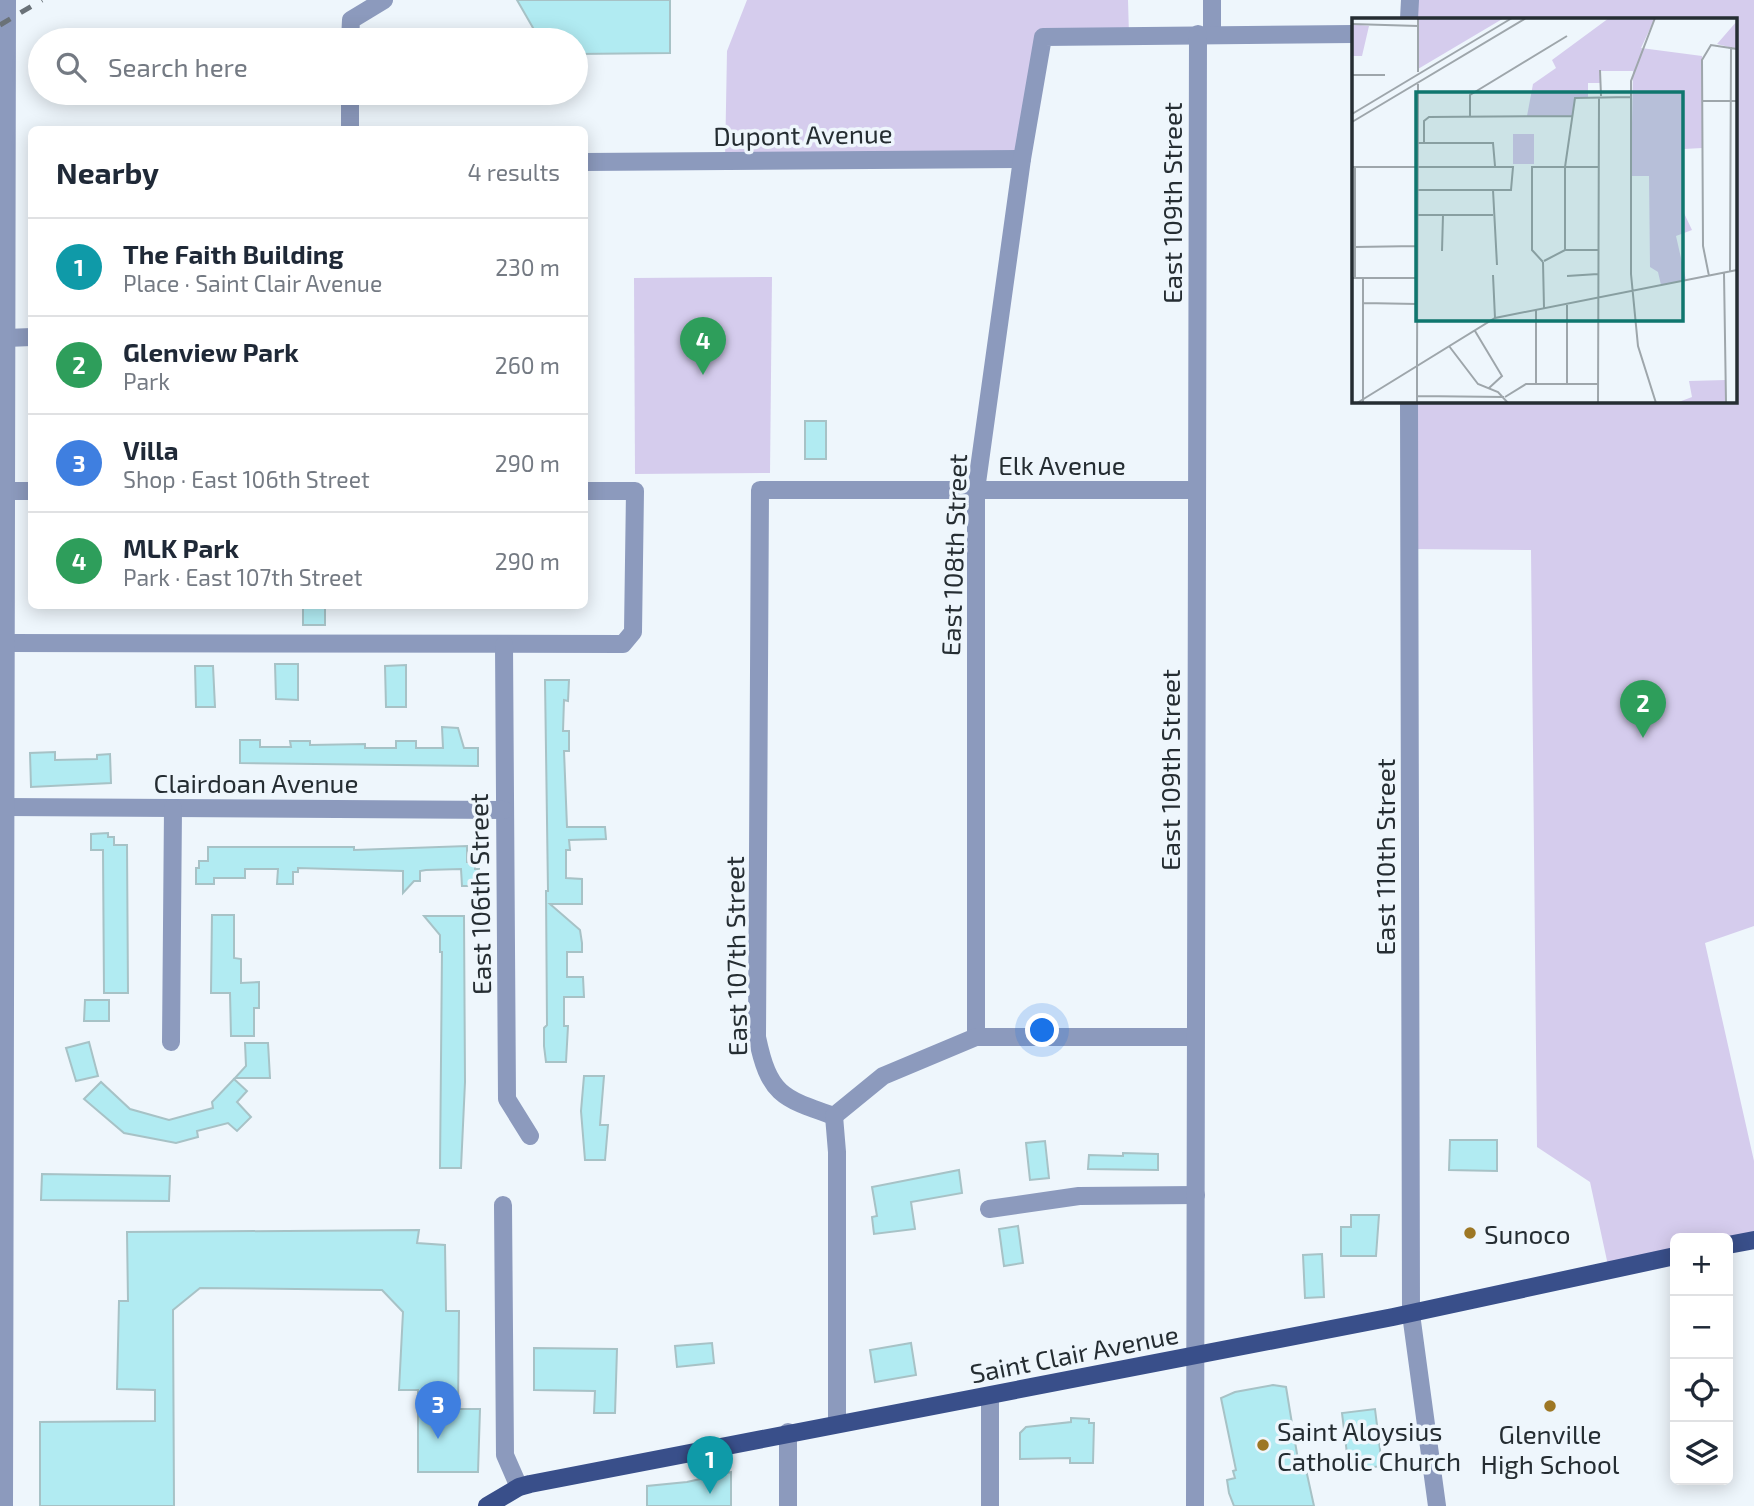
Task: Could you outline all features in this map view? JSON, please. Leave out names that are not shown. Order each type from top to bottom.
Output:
[{"type":"main road","points":[[1733,1244],[1754,1240]]},
{"type":"main road","name":"Saint Clair Avenue","points":[[487,1506],[519,1486],[837,1422],[990,1397],[1411,1314],[1670,1257]]},
{"type":"street","points":[[4,1506],[3,1012],[7,643],[3,491],[7,0]]},
{"type":"street","points":[[351,28],[351,20],[384,0]]},
{"type":"street","name":"East 109th Street","points":[[1195,1506],[1195,490],[1205,34],[1212,0]]},
{"type":"street","points":[[1409,18],[1410,0]]},
{"type":"street","points":[[1205,34],[1352,34]]},
{"type":"street","name":"East 108th Street","points":[[976,1037],[976,490],[1022,159],[1042,37],[1205,34]]},
{"type":"street","points":[[349,126],[350,105]]},
{"type":"street","name":"Dupont Avenue","points":[[588,162],[1022,159]]},
{"type":"street","points":[[6,338],[28,337]]},
{"type":"street","name":"East 110th Street","points":[[1409,402],[1411,1314],[1437,1506]]},
{"type":"street","name":"Elk Avenue","points":[[760,490],[1195,490]]},
{"type":"street","name":"East 107th Street","points":[[760,490],[757,1037],[764,1071],[779,1093],[800,1105],[834,1116]]},
{"type":"street","points":[[3,491],[28,491]]},
{"type":"street","points":[[7,643],[623,644],[633,632],[635,491],[588,491]]},
{"type":"street","name":"East 106th Street","points":[[504,645],[507,1099],[530,1136]]},
{"type":"street","name":"Clairdoan Avenue","points":[[6,807],[504,810]]},
{"type":"street","points":[[171,1042],[173,808]]},
{"type":"street","points":[[837,1422],[837,1153],[834,1116],[883,1076],[976,1037],[1195,1037]]},
{"type":"street","points":[[989,1209],[1079,1196],[1196,1195]]},
{"type":"street","points":[[503,1205],[505,1455],[519,1486]]},
{"type":"street","points":[[990,1397],[990,1506]]},
{"type":"street","points":[[788,1432],[788,1506]]},
{"type":"shaded area","points":[[747,0],[1128,0],[1129,35],[1041,38],[1022,159],[725,161],[727,51]]},
{"type":"shaded area","points":[[1410,0],[1754,0],[1754,926],[1705,943],[1754,1161],[1754,1240],[1733,1239],[1733,1233],[1670,1233],[1670,1257],[1609,1270],[1590,1182],[1537,1147],[1531,550],[1410,549],[1409,402],[1736,402],[1736,18],[1409,18]]},
{"type":"shaded area","points":[[772,277],[770,473],[635,474],[634,278]]},
{"type":"building","points":[[517,0],[670,0],[670,53],[588,54],[588,28],[533,28]]},
{"type":"building","points":[[805,421],[826,421],[826,459],[805,459]]},
{"type":"building","points":[[303,609],[325,609],[325,625],[303,625]]},
{"type":"building","points":[[275,664],[298,664],[298,700],[276,699]]},
{"type":"building","points":[[406,665],[406,707],[386,707],[385,666]]},
{"type":"building","points":[[195,666],[213,666],[215,707],[196,707]]},
{"type":"building","points":[[545,680],[569,680],[568,701],[564,700],[563,731],[569,731],[569,751],[564,751],[567,827],[605,827],[606,839],[569,840],[570,850],[566,850],[566,878],[582,879],[582,904],[550,904],[580,930],[582,943],[582,952],[567,952],[567,977],[583,977],[584,997],[564,997],[564,1026],[568,1026],[566,1062],[546,1062],[544,1046],[544,1028],[547,1025],[548,891]]},
{"type":"building","points":[[442,727],[458,728],[464,748],[478,748],[478,766],[240,763],[240,740],[260,740],[260,747],[291,747],[290,741],[310,741],[310,745],[365,744],[365,748],[396,748],[396,741],[416,741],[416,748],[443,748]]},
{"type":"building","points":[[55,752],[55,760],[97,759],[97,755],[110,754],[111,783],[31,787],[30,753]]},
{"type":"building","points":[[108,833],[108,837],[114,837],[114,845],[127,845],[128,993],[104,993],[103,850],[91,850],[91,834]]},
{"type":"building","points":[[467,846],[467,862],[475,862],[475,869],[479,869],[479,886],[462,886],[461,869],[420,871],[420,881],[414,881],[403,893],[403,871],[298,868],[298,872],[293,872],[293,884],[277,884],[278,869],[245,869],[245,878],[214,878],[214,884],[196,884],[196,868],[199,868],[199,861],[208,861],[208,847],[354,847],[354,850]]},
{"type":"building","points":[[212,915],[234,915],[234,958],[241,959],[241,983],[259,982],[259,1008],[254,1008],[254,1036],[231,1036],[230,993],[211,993]]},
{"type":"building","points":[[424,916],[464,916],[465,1082],[461,1168],[440,1168],[442,952],[440,935]]},
{"type":"building","points":[[85,1000],[109,1000],[109,1021],[84,1021]]},
{"type":"building","points":[[89,1042],[98,1076],[76,1081],[66,1048]]},
{"type":"building","points":[[245,1043],[268,1043],[270,1078],[235,1078],[246,1066]]},
{"type":"building","points":[[584,1076],[604,1076],[600,1125],[608,1125],[605,1160],[585,1160],[581,1111]]},
{"type":"building","points":[[234,1079],[247,1091],[237,1102],[251,1117],[237,1131],[228,1123],[197,1131],[198,1137],[176,1143],[124,1133],[84,1099],[101,1082],[130,1109],[169,1120],[213,1108],[212,1102]]},
{"type":"building","points":[[1450,1140],[1497,1140],[1497,1171],[1449,1170]]},
{"type":"building","points":[[1045,1141],[1049,1178],[1030,1180],[1026,1143]]},
{"type":"building","points":[[1123,1153],[1158,1154],[1158,1170],[1088,1169],[1089,1155],[1123,1156]]},
{"type":"building","points":[[959,1170],[962,1193],[911,1202],[915,1229],[874,1234],[872,1217],[877,1216],[872,1187]]},
{"type":"building","points":[[42,1174],[170,1176],[169,1201],[41,1200]]},
{"type":"building","points":[[1351,1215],[1379,1215],[1376,1256],[1341,1256],[1341,1227],[1351,1227]]},
{"type":"building","points":[[1018,1226],[1023,1263],[1004,1266],[999,1229]]},
{"type":"building","points":[[419,1230],[417,1243],[445,1245],[446,1311],[459,1311],[458,1409],[480,1409],[478,1472],[418,1472],[418,1390],[399,1390],[403,1312],[382,1290],[200,1288],[173,1310],[174,1506],[40,1506],[40,1422],[155,1421],[155,1390],[117,1389],[119,1301],[128,1301],[127,1232]]},
{"type":"building","points":[[1322,1254],[1324,1297],[1305,1298],[1303,1255]]},
{"type":"building","points":[[712,1343],[714,1363],[677,1367],[675,1346]]},
{"type":"building","points":[[911,1343],[916,1375],[875,1382],[870,1350]]},
{"type":"building","points":[[534,1348],[617,1349],[615,1413],[594,1413],[595,1391],[534,1390]]},
{"type":"building","name":"Saint Aloysius Catholic Church","points":[[1273,1385],[1286,1387],[1299,1466],[1305,1465],[1314,1506],[1234,1506],[1229,1493],[1227,1480],[1235,1478],[1233,1471],[1236,1470],[1221,1398],[1235,1392]]},
{"type":"building","points":[[1375,1409],[1382,1466],[1349,1470],[1342,1413]]},
{"type":"building","points":[[1071,1418],[1089,1419],[1089,1423],[1094,1423],[1093,1463],[1070,1463],[1070,1458],[1020,1459],[1020,1433],[1026,1427],[1071,1422]]},
{"type":"building","points":[[731,1472],[731,1506],[647,1506],[647,1486],[687,1482]]},
{"type":"railway","points":[[0,25],[42,0]]},
{"type":"place","name":"MLK Park","points":[[703,375]]},
{"type":"place","name":"Glenview Park","points":[[1643,738]]},
{"type":"place","name":"Sunoco","points":[[1470,1233]]},
{"type":"place","name":"Glenville High School","points":[[1550,1406]]},
{"type":"place","name":"Villa","points":[[438,1439]]},
{"type":"place","name":"Saint Aloysius Catholic Church","points":[[1263,1445]]},
{"type":"place","name":"The Faith Building","points":[[710,1494]]}]
